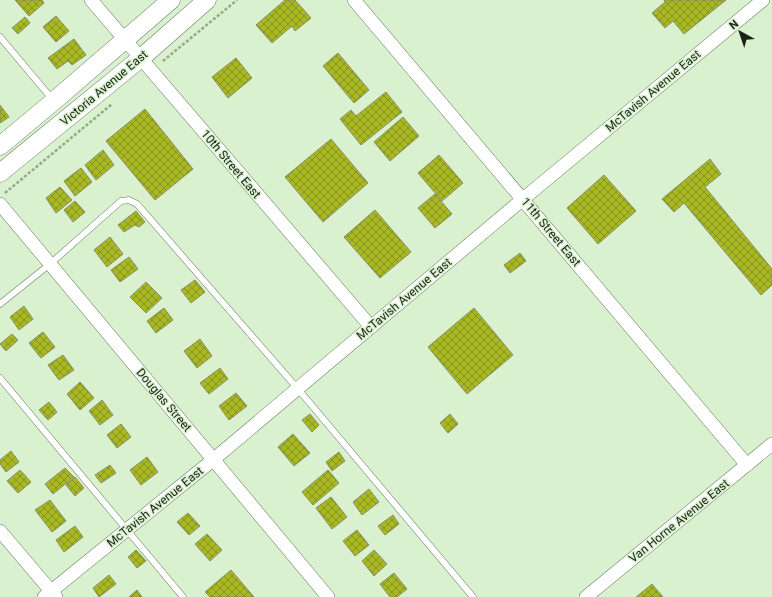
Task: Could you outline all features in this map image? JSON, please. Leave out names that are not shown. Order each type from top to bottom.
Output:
[{"type":"main road","name":"Victoria Avenue East","points":[[0,146],[171,0]]},
{"type":"main road","name":"Victoria Avenue East","points":[[0,173],[141,58],[206,0]]},
{"type":"street","name":"10th Street East","points":[[91,0],[371,327]]},
{"type":"street","name":"11th Street East","points":[[354,0],[747,465]]},
{"type":"street","name":"McTavish Avenue East","points":[[50,595],[763,0]]},
{"type":"street","name":"Douglas Street","points":[[0,204],[328,597]]},
{"type":"street","name":"Van Horne Avenue East","points":[[586,597],[772,444]]},
{"type":"street","points":[[0,531],[50,595]]},
{"type":"lane","points":[[0,37],[54,101]]},
{"type":"lane","points":[[0,304],[50,264],[121,201],[128,200],[137,204],[298,388],[473,597]]},
{"type":"lane","points":[[0,378],[182,597]]},
{"type":"building","points":[[15,0],[42,0],[44,3],[29,16]]},
{"type":"building","points":[[285,0],[295,0],[311,18],[295,31],[292,26],[272,43],[256,25]]},
{"type":"building","points":[[664,0],[726,0],[684,34],[673,21],[665,28],[652,13],[665,2]]},
{"type":"building","points":[[56,16],[69,31],[56,42],[43,27]]},
{"type":"building","points":[[25,17],[30,23],[18,34],[12,28]]},
{"type":"building","points":[[74,39],[86,55],[72,65],[68,61],[57,69],[48,58]]},
{"type":"building","points":[[338,53],[369,90],[354,103],[323,66]]},
{"type":"building","points":[[236,58],[252,78],[228,98],[212,77]]},
{"type":"building","points":[[386,92],[402,112],[361,145],[340,119],[351,110],[356,116]]},
{"type":"building","points":[[0,105],[9,117],[0,123]]},
{"type":"building","points":[[145,109],[193,169],[155,200],[106,141]]},
{"type":"building","points":[[403,117],[419,136],[390,161],[374,142]]},
{"type":"building","points":[[331,139],[368,183],[323,222],[285,177]]},
{"type":"building","points":[[103,150],[114,165],[96,180],[85,165]]},
{"type":"building","points":[[439,155],[463,183],[442,201],[418,173]]},
{"type":"building","points":[[710,159],[721,174],[705,187],[772,269],[772,285],[761,295],[684,203],[674,212],[662,199]]},
{"type":"building","points":[[81,168],[92,182],[75,196],[64,181]]},
{"type":"building","points":[[604,175],[636,211],[598,244],[567,208]]},
{"type":"building","points":[[60,187],[72,200],[56,213],[46,198]]},
{"type":"building","points":[[435,194],[452,214],[435,228],[418,208]]},
{"type":"building","points":[[75,201],[85,212],[73,222],[64,210]]},
{"type":"building","points":[[375,210],[411,252],[380,278],[344,237]]},
{"type":"building","points":[[136,211],[145,222],[139,227],[135,225],[124,232],[118,225]]},
{"type":"building","points":[[110,237],[123,254],[107,267],[94,250]]},
{"type":"building","points":[[520,253],[526,261],[510,273],[504,265]]},
{"type":"building","points":[[129,257],[138,269],[120,282],[111,270]]},
{"type":"building","points":[[195,280],[205,292],[191,303],[181,290]]},
{"type":"building","points":[[146,282],[162,298],[146,313],[130,297]]},
{"type":"building","points":[[24,306],[33,319],[19,330],[10,317]]},
{"type":"building","points":[[164,308],[173,320],[156,333],[147,321]]},
{"type":"building","points":[[474,308],[513,355],[467,394],[428,347]]},
{"type":"building","points":[[43,332],[55,347],[41,358],[29,343]]},
{"type":"building","points":[[12,334],[18,340],[6,351],[0,344]]},
{"type":"building","points":[[200,339],[212,356],[197,368],[184,351]]},
{"type":"building","points":[[63,355],[74,370],[59,380],[48,365]]},
{"type":"building","points":[[220,368],[228,379],[209,394],[200,383]]},
{"type":"building","points":[[80,382],[94,398],[80,410],[67,394]]},
{"type":"building","points":[[236,393],[247,406],[229,420],[219,406]]},
{"type":"building","points":[[102,400],[113,415],[100,425],[89,411]]},
{"type":"building","points":[[49,402],[57,412],[48,420],[39,410]]},
{"type":"building","points":[[310,414],[319,425],[312,432],[302,420]]},
{"type":"building","points":[[450,414],[458,424],[448,433],[440,423]]},
{"type":"building","points":[[121,424],[131,437],[117,448],[107,435]]},
{"type":"building","points":[[293,434],[310,453],[294,466],[278,447]]},
{"type":"building","points":[[11,451],[19,462],[6,472],[0,464],[0,460]]},
{"type":"building","points":[[339,452],[345,461],[332,471],[326,462]]},
{"type":"building","points":[[147,457],[158,472],[141,485],[130,470]]},
{"type":"building","points":[[110,465],[116,473],[101,483],[95,475]]},
{"type":"building","points":[[65,468],[74,477],[53,494],[45,484]]},
{"type":"building","points":[[20,470],[31,482],[18,493],[7,481]]},
{"type":"building","points":[[328,470],[339,483],[313,505],[302,492]]},
{"type":"building","points":[[75,477],[84,488],[75,496],[66,485]]},
{"type":"building","points":[[369,489],[379,502],[362,515],[353,502]]},
{"type":"building","points":[[331,497],[347,517],[332,529],[316,508]]},
{"type":"building","points":[[50,500],[66,521],[52,532],[35,510]]},
{"type":"building","points":[[188,513],[200,526],[189,535],[177,522]]},
{"type":"building","points":[[393,515],[399,524],[385,535],[378,526]]},
{"type":"building","points":[[75,526],[83,537],[64,552],[56,540]]},
{"type":"building","points":[[357,530],[369,545],[355,556],[343,541]]},
{"type":"building","points":[[207,534],[222,550],[210,561],[195,544]]},
{"type":"building","points":[[136,550],[146,561],[137,568],[128,557]]},
{"type":"building","points":[[374,550],[387,564],[374,576],[362,561]]},
{"type":"building","points":[[231,570],[254,597],[210,597],[205,592]]},
{"type":"building","points":[[394,573],[407,589],[397,597],[390,597],[380,584]]},
{"type":"building","points":[[109,575],[116,584],[99,597],[93,588]]},
{"type":"building","points":[[652,584],[663,597],[636,597]]},
{"type":"building","points":[[137,590],[142,597],[129,597]]}]
